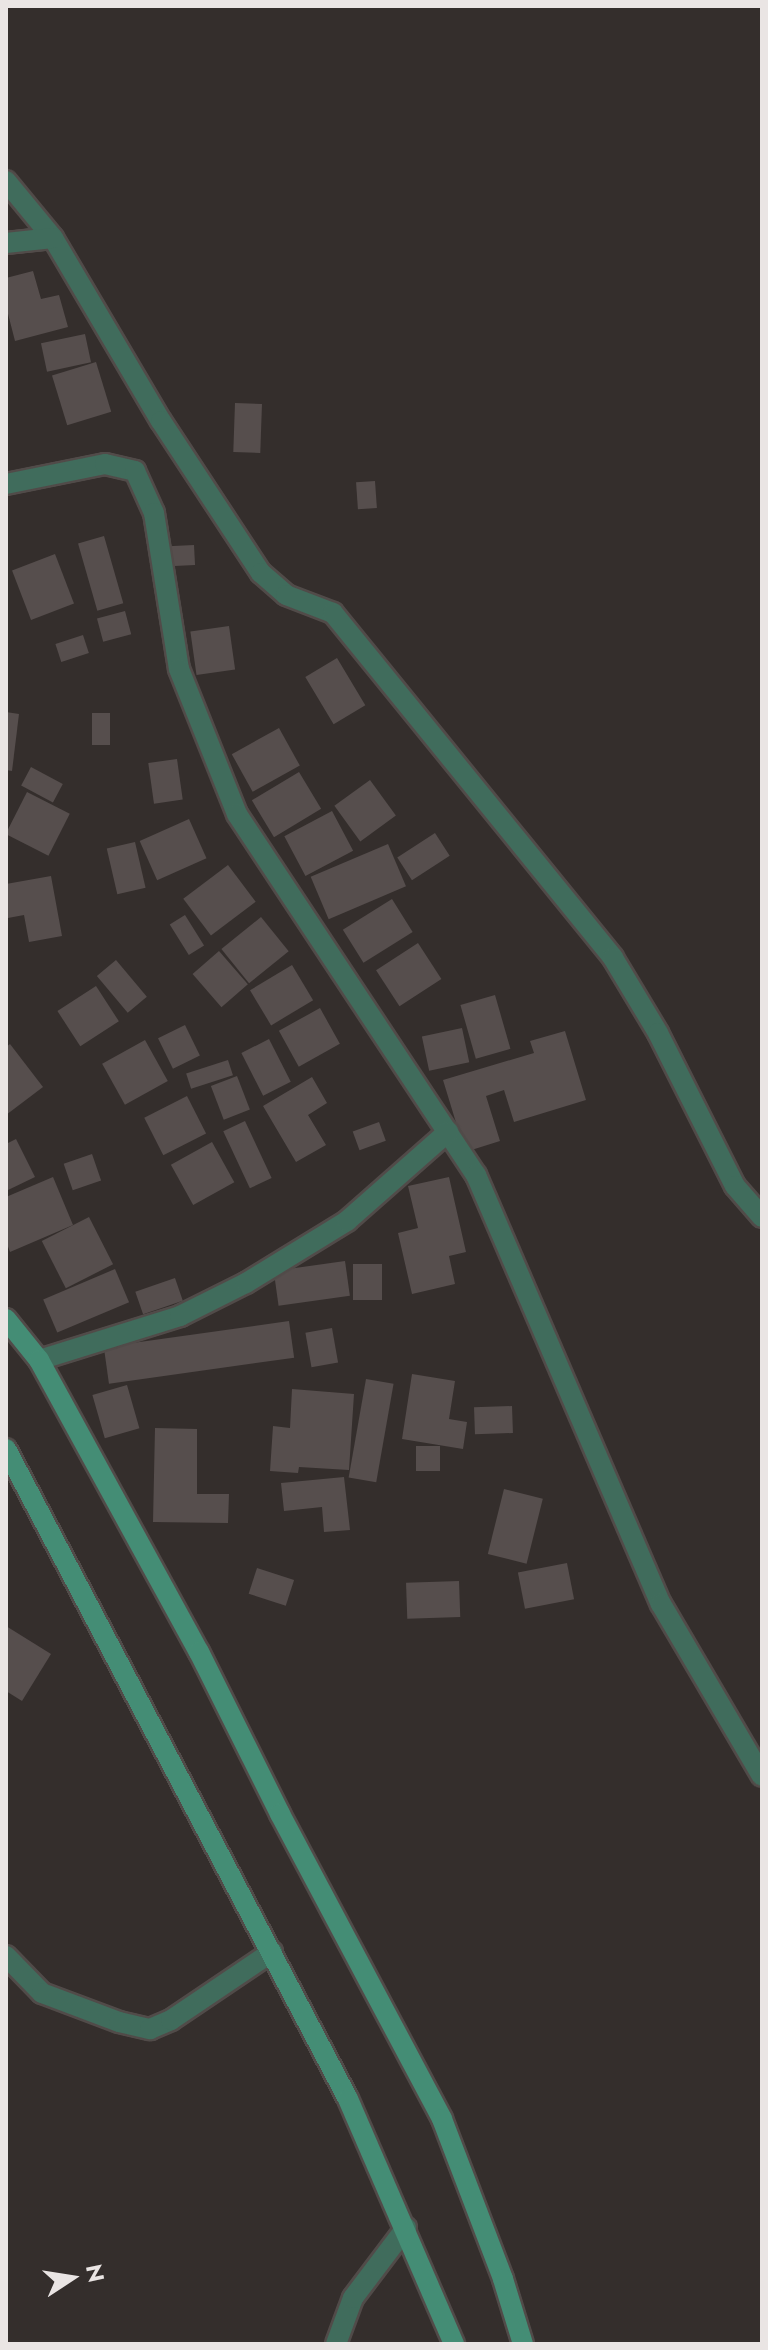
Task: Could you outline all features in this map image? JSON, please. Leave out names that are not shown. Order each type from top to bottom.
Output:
[{"type":"street","points":[[6,181],[53,238],[186,461],[261,573],[286,595],[333,613],[613,958],[658,1033],[735,1186],[762,1217]]},
{"type":"street","points":[[6,243],[53,238]]},
{"type":"street","points":[[6,484],[105,464],[135,471],[154,513],[179,669],[237,814],[476,1175],[661,1604],[762,1776]]},
{"type":"street","points":[[39,1360],[180,1316],[246,1283],[347,1221],[448,1132]]},
{"type":"street","points":[[6,1319],[39,1360],[199,1652],[280,1814],[442,2119],[503,2279],[523,2344]]},
{"type":"street","points":[[6,1449],[348,2099],[454,2344]]},
{"type":"street","points":[[6,1956],[42,1993],[119,2022],[150,2029],[171,2020],[272,1952]]},
{"type":"street","points":[[336,2344],[353,2298],[406,2228]]},
{"type":"building","points":[[33,271],[41,299],[59,295],[68,327],[15,341],[6,306],[6,278]]},
{"type":"building","points":[[85,334],[91,362],[47,372],[41,343]]},
{"type":"building","points":[[96,362],[111,412],[67,425],[52,375]]},
{"type":"building","points":[[235,403],[262,404],[260,453],[233,452]]},
{"type":"building","points":[[375,481],[377,508],[358,509],[356,482]]},
{"type":"building","points":[[104,536],[123,603],[97,611],[78,543]]},
{"type":"building","points":[[194,545],[195,565],[164,567],[163,547]]},
{"type":"building","points":[[55,554],[74,603],[31,620],[12,570]]},
{"type":"building","points":[[125,611],[131,634],[103,642],[97,619]]},
{"type":"building","points":[[229,626],[235,670],[197,675],[190,631]]},
{"type":"building","points":[[83,635],[89,653],[61,662],[55,644]]},
{"type":"building","points":[[337,658],[365,705],[334,724],[305,677]]},
{"type":"building","points":[[6,712],[19,714],[12,771],[6,770]]},
{"type":"building","points":[[92,713],[110,713],[110,745],[92,745]]},
{"type":"building","points":[[279,728],[300,766],[253,792],[232,754]]},
{"type":"building","points":[[177,759],[183,800],[154,804],[148,763]]},
{"type":"building","points":[[31,767],[63,784],[53,802],[21,786]]},
{"type":"building","points":[[299,772],[321,809],[274,837],[252,800]]},
{"type":"building","points":[[370,780],[396,816],[360,841],[334,806]]},
{"type":"building","points":[[27,792],[70,814],[48,856],[6,834]]},
{"type":"building","points":[[332,811],[353,851],[305,876],[284,836]]},
{"type":"building","points":[[189,819],[206,858],[157,880],[140,841]]},
{"type":"building","points":[[435,833],[450,856],[412,880],[397,858]]},
{"type":"building","points":[[135,842],[146,888],[117,894],[107,849]]},
{"type":"building","points":[[388,844],[406,886],[329,919],[311,877]]},
{"type":"building","points":[[228,865],[256,902],[211,935],[183,899]]},
{"type":"building","points":[[51,876],[62,936],[29,942],[24,915],[8,918],[6,884]]},
{"type":"building","points":[[392,899],[413,932],[363,963],[343,930]]},
{"type":"building","points":[[185,915],[204,946],[189,955],[170,925]]},
{"type":"building","points":[[261,917],[289,951],[249,983],[221,949]]},
{"type":"building","points":[[418,943],[441,979],[399,1006],[376,970]]},
{"type":"building","points":[[219,951],[248,984],[221,1007],[193,974]]},
{"type":"building","points":[[116,960],[147,997],[128,1013],[97,976]]},
{"type":"building","points":[[292,965],[313,1000],[271,1025],[250,990]]},
{"type":"building","points":[[96,986],[119,1021],[80,1046],[57,1011]]},
{"type":"building","points":[[495,995],[510,1049],[476,1059],[460,1005]]},
{"type":"building","points":[[320,1008],[340,1044],[299,1067],[279,1031]]},
{"type":"building","points":[[185,1025],[200,1056],[173,1069],[158,1038]]},
{"type":"building","points":[[462,1028],[469,1062],[429,1071],[422,1037]]},
{"type":"building","points":[[565,1031],[586,1100],[514,1122],[504,1090],[486,1096],[500,1141],[465,1152],[443,1080],[534,1053],[530,1041]]},
{"type":"building","points":[[269,1039],[291,1082],[263,1096],[241,1053]]},
{"type":"building","points":[[145,1040],[168,1081],[125,1105],[102,1064]]},
{"type":"building","points":[[10,1044],[43,1087],[6,1115],[6,1047]]},
{"type":"building","points":[[228,1060],[233,1075],[191,1089],[186,1074]]},
{"type":"building","points":[[237,1076],[250,1110],[224,1120],[211,1086]]},
{"type":"building","points":[[312,1077],[327,1103],[308,1115],[326,1145],[296,1162],[263,1106]]},
{"type":"building","points":[[187,1096],[206,1133],[163,1155],[144,1118]]},
{"type":"building","points":[[245,1121],[272,1178],[250,1188],[223,1131]]},
{"type":"building","points":[[379,1122],[386,1141],[360,1150],[353,1132]]},
{"type":"building","points":[[16,1139],[35,1177],[6,1191],[6,1144]]},
{"type":"building","points":[[212,1142],[234,1182],[193,1205],[171,1165]]},
{"type":"building","points":[[92,1154],[101,1180],[73,1190],[64,1164]]},
{"type":"building","points":[[53,1177],[73,1225],[10,1252],[6,1241],[6,1197]]},
{"type":"building","points":[[449,1177],[466,1252],[449,1256],[455,1284],[412,1294],[398,1233],[418,1228],[408,1186]]},
{"type":"building","points":[[89,1217],[113,1264],[66,1288],[42,1241]]},
{"type":"building","points":[[345,1261],[350,1296],[279,1306],[274,1271]]},
{"type":"building","points":[[353,1264],[382,1264],[382,1300],[353,1300]]},
{"type":"building","points":[[115,1269],[129,1302],[57,1333],[43,1299]]},
{"type":"building","points":[[175,1278],[183,1301],[143,1314],[135,1292]]},
{"type":"building","points":[[289,1321],[294,1358],[109,1384],[104,1347]]},
{"type":"building","points":[[332,1328],[338,1362],[311,1367],[305,1333]]},
{"type":"building","points":[[412,1374],[455,1381],[449,1419],[467,1422],[463,1449],[402,1439]]},
{"type":"building","points":[[366,1379],[394,1384],[376,1482],[349,1477]]},
{"type":"building","points":[[127,1385],[139,1428],[105,1438],[92,1395]]},
{"type":"building","points":[[292,1389],[354,1394],[349,1470],[299,1467],[298,1473],[270,1471],[273,1426],[290,1428]]},
{"type":"building","points":[[512,1406],[513,1433],[475,1434],[474,1407]]},
{"type":"building","points":[[155,1428],[197,1429],[197,1494],[229,1494],[228,1523],[153,1522]]},
{"type":"building","points":[[416,1446],[440,1446],[440,1471],[416,1471]]},
{"type":"building","points":[[344,1477],[350,1530],[324,1532],[322,1507],[284,1511],[281,1483]]},
{"type":"building","points":[[504,1489],[543,1499],[527,1564],[488,1554]]},
{"type":"building","points":[[567,1563],[574,1599],[525,1609],[518,1573]]},
{"type":"building","points":[[257,1568],[294,1580],[286,1606],[249,1594]]},
{"type":"building","points":[[459,1581],[460,1617],[407,1619],[406,1583]]},
{"type":"building","points":[[6,1626],[51,1654],[22,1701],[6,1691]]}]
